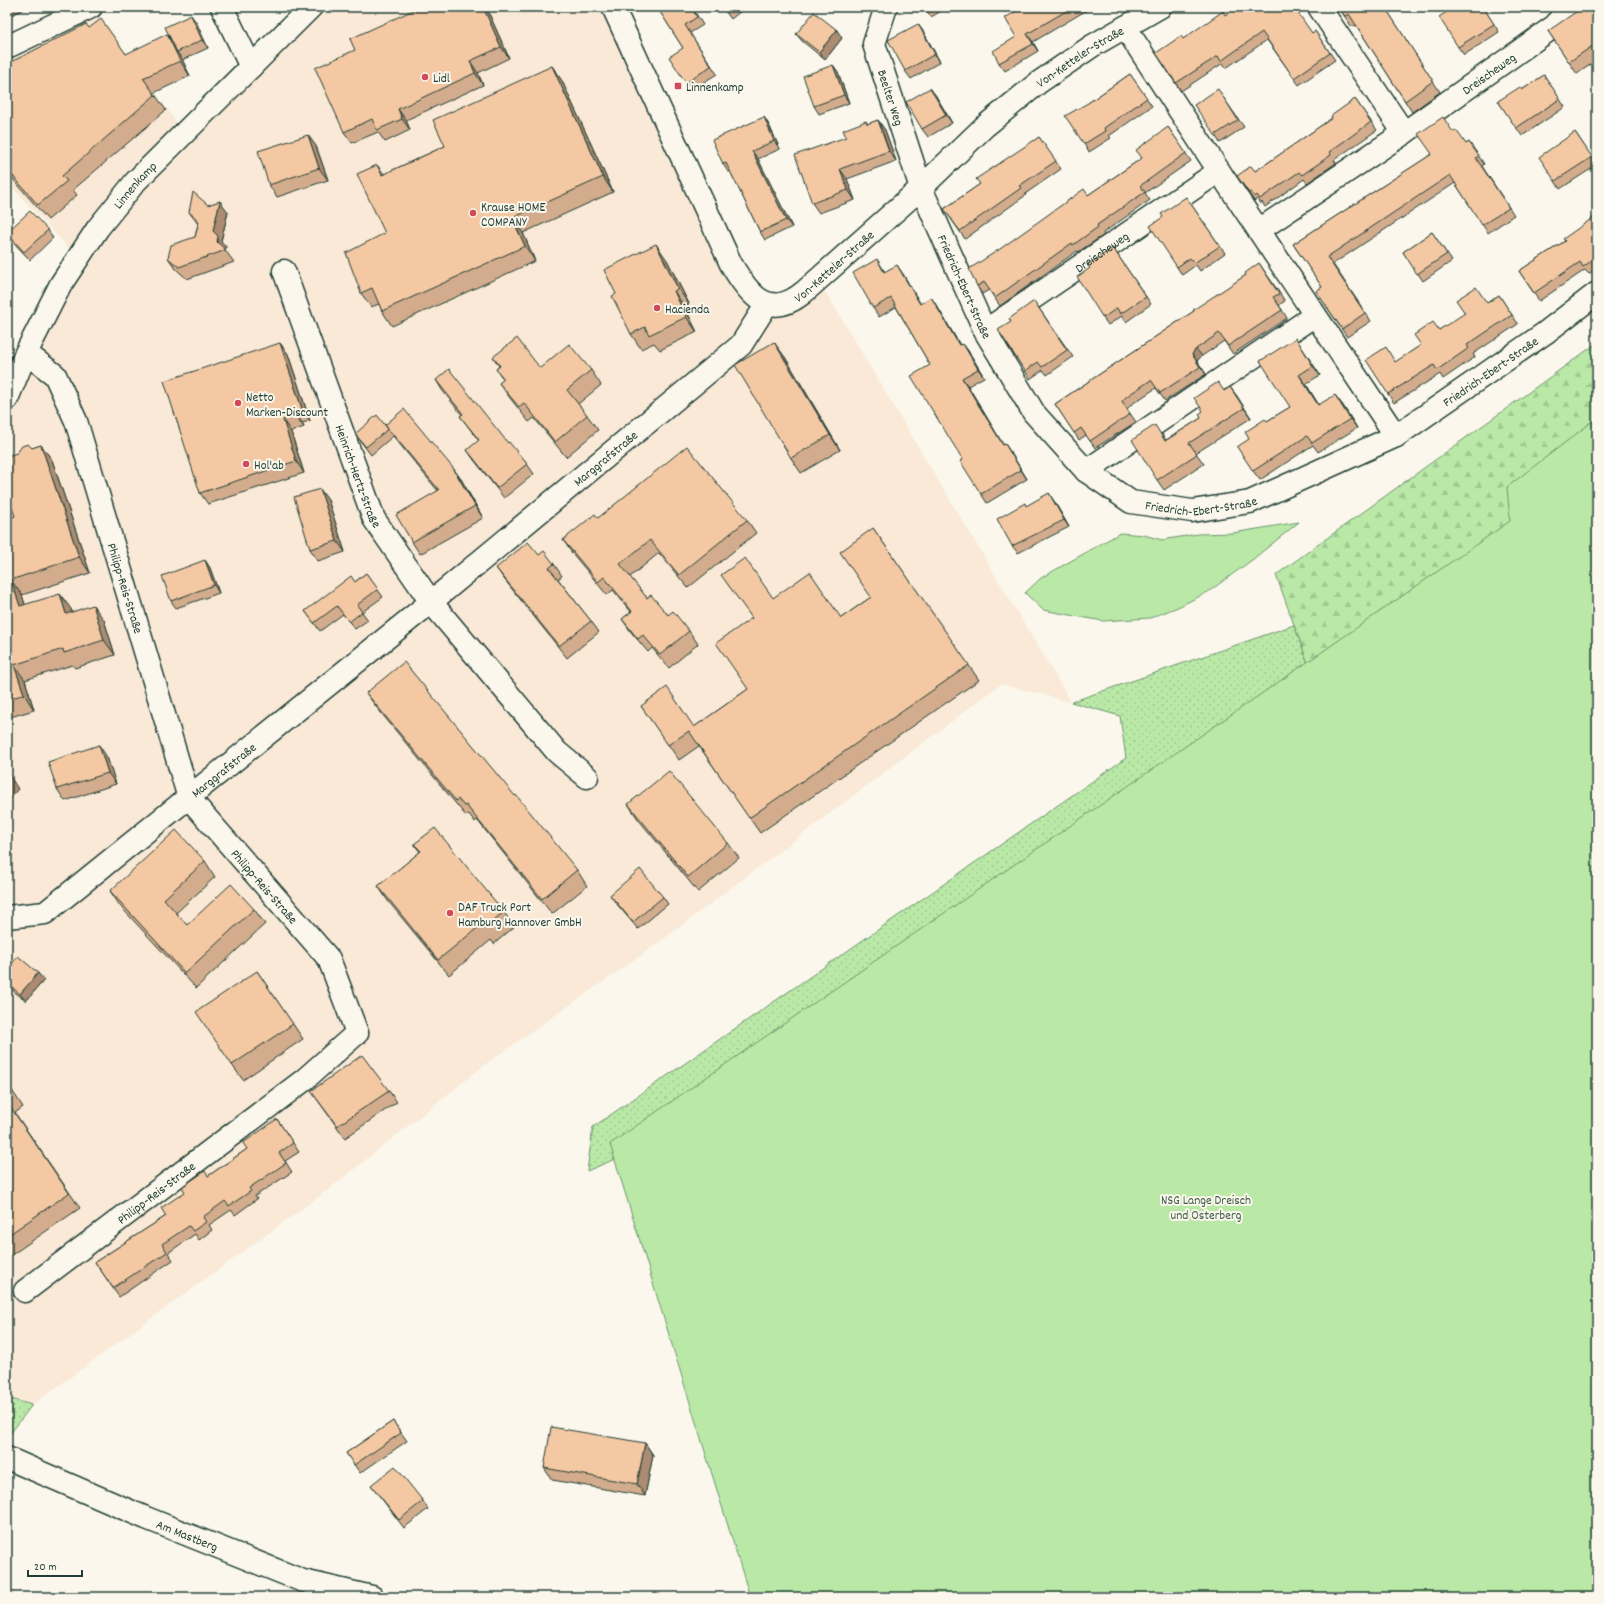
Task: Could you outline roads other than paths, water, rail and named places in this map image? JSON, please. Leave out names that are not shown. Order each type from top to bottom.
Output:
[{"type":"street","points":[[7,47],[91,7]]},
{"type":"street","points":[[222,7],[251,67]]},
{"type":"street","name":"Linnenkamp","points":[[7,398],[26,354],[61,284],[98,228],[136,181],[311,7]]},
{"type":"street","points":[[613,7],[732,264],[748,290],[758,299],[767,304]]},
{"type":"street","name":"Beelter Weg","points":[[886,7],[874,44],[921,188]]},
{"type":"street","name":"Von-Ketteler-Straße","points":[[767,304],[783,304],[798,297],[921,188],[984,127],[1038,83],[1087,49],[1160,7]]},
{"type":"street","points":[[1319,7],[1404,133]]},
{"type":"street","name":"Dreischeweg","points":[[1258,230],[1404,133],[1556,25],[1567,7]]},
{"type":"street","points":[[1125,27],[1258,230],[1396,436]]},
{"type":"street","name":"Dreischeweg","points":[[985,331],[1219,171]]},
{"type":"street","name":"Friedrich-Ebert-Straße","points":[[921,188],[985,331],[1034,414],[1086,471],[1131,502],[1192,511],[1250,502],[1396,436],[1545,333],[1597,293]]},
{"type":"street","name":"Heinrich-Hertz-Straße","points":[[284,271],[374,519],[431,602]]},
{"type":"street","name":"Marggrafstraße","points":[[7,917],[45,913],[189,798],[431,602],[741,345],[767,304]]},
{"type":"street","points":[[1086,471],[1315,315]]},
{"type":"street","name":"Philipp-Reis-Straße","points":[[25,1291],[304,1080],[357,1033],[329,958],[189,798],[76,421],[55,376],[26,354]]},
{"type":"street","points":[[431,602],[557,752],[587,777]]},
{"type":"street","name":"Am Mastberg","points":[[7,1458],[146,1518],[303,1581],[372,1597]]},
{"type":"place","name":"Lidl","points":[[425,77]]},
{"type":"place","name":"Linnenkamp","points":[[678,86]]},
{"type":"place","name":"Krause HOME COMPANY","points":[[473,213]]},
{"type":"place","name":"Hacienda","points":[[657,308]]},
{"type":"place","name":"Netto Marken-Discount","points":[[238,403]]},
{"type":"place","name":"Hol'ab","points":[[246,464]]},
{"type":"place","name":"DAF Truck Port Hamburg Hannover GmbH","points":[[450,913]]},
{"type":"park label","name":"NSG Lange Dreisch und Osterberg","points":[[1206,1206]]}]
